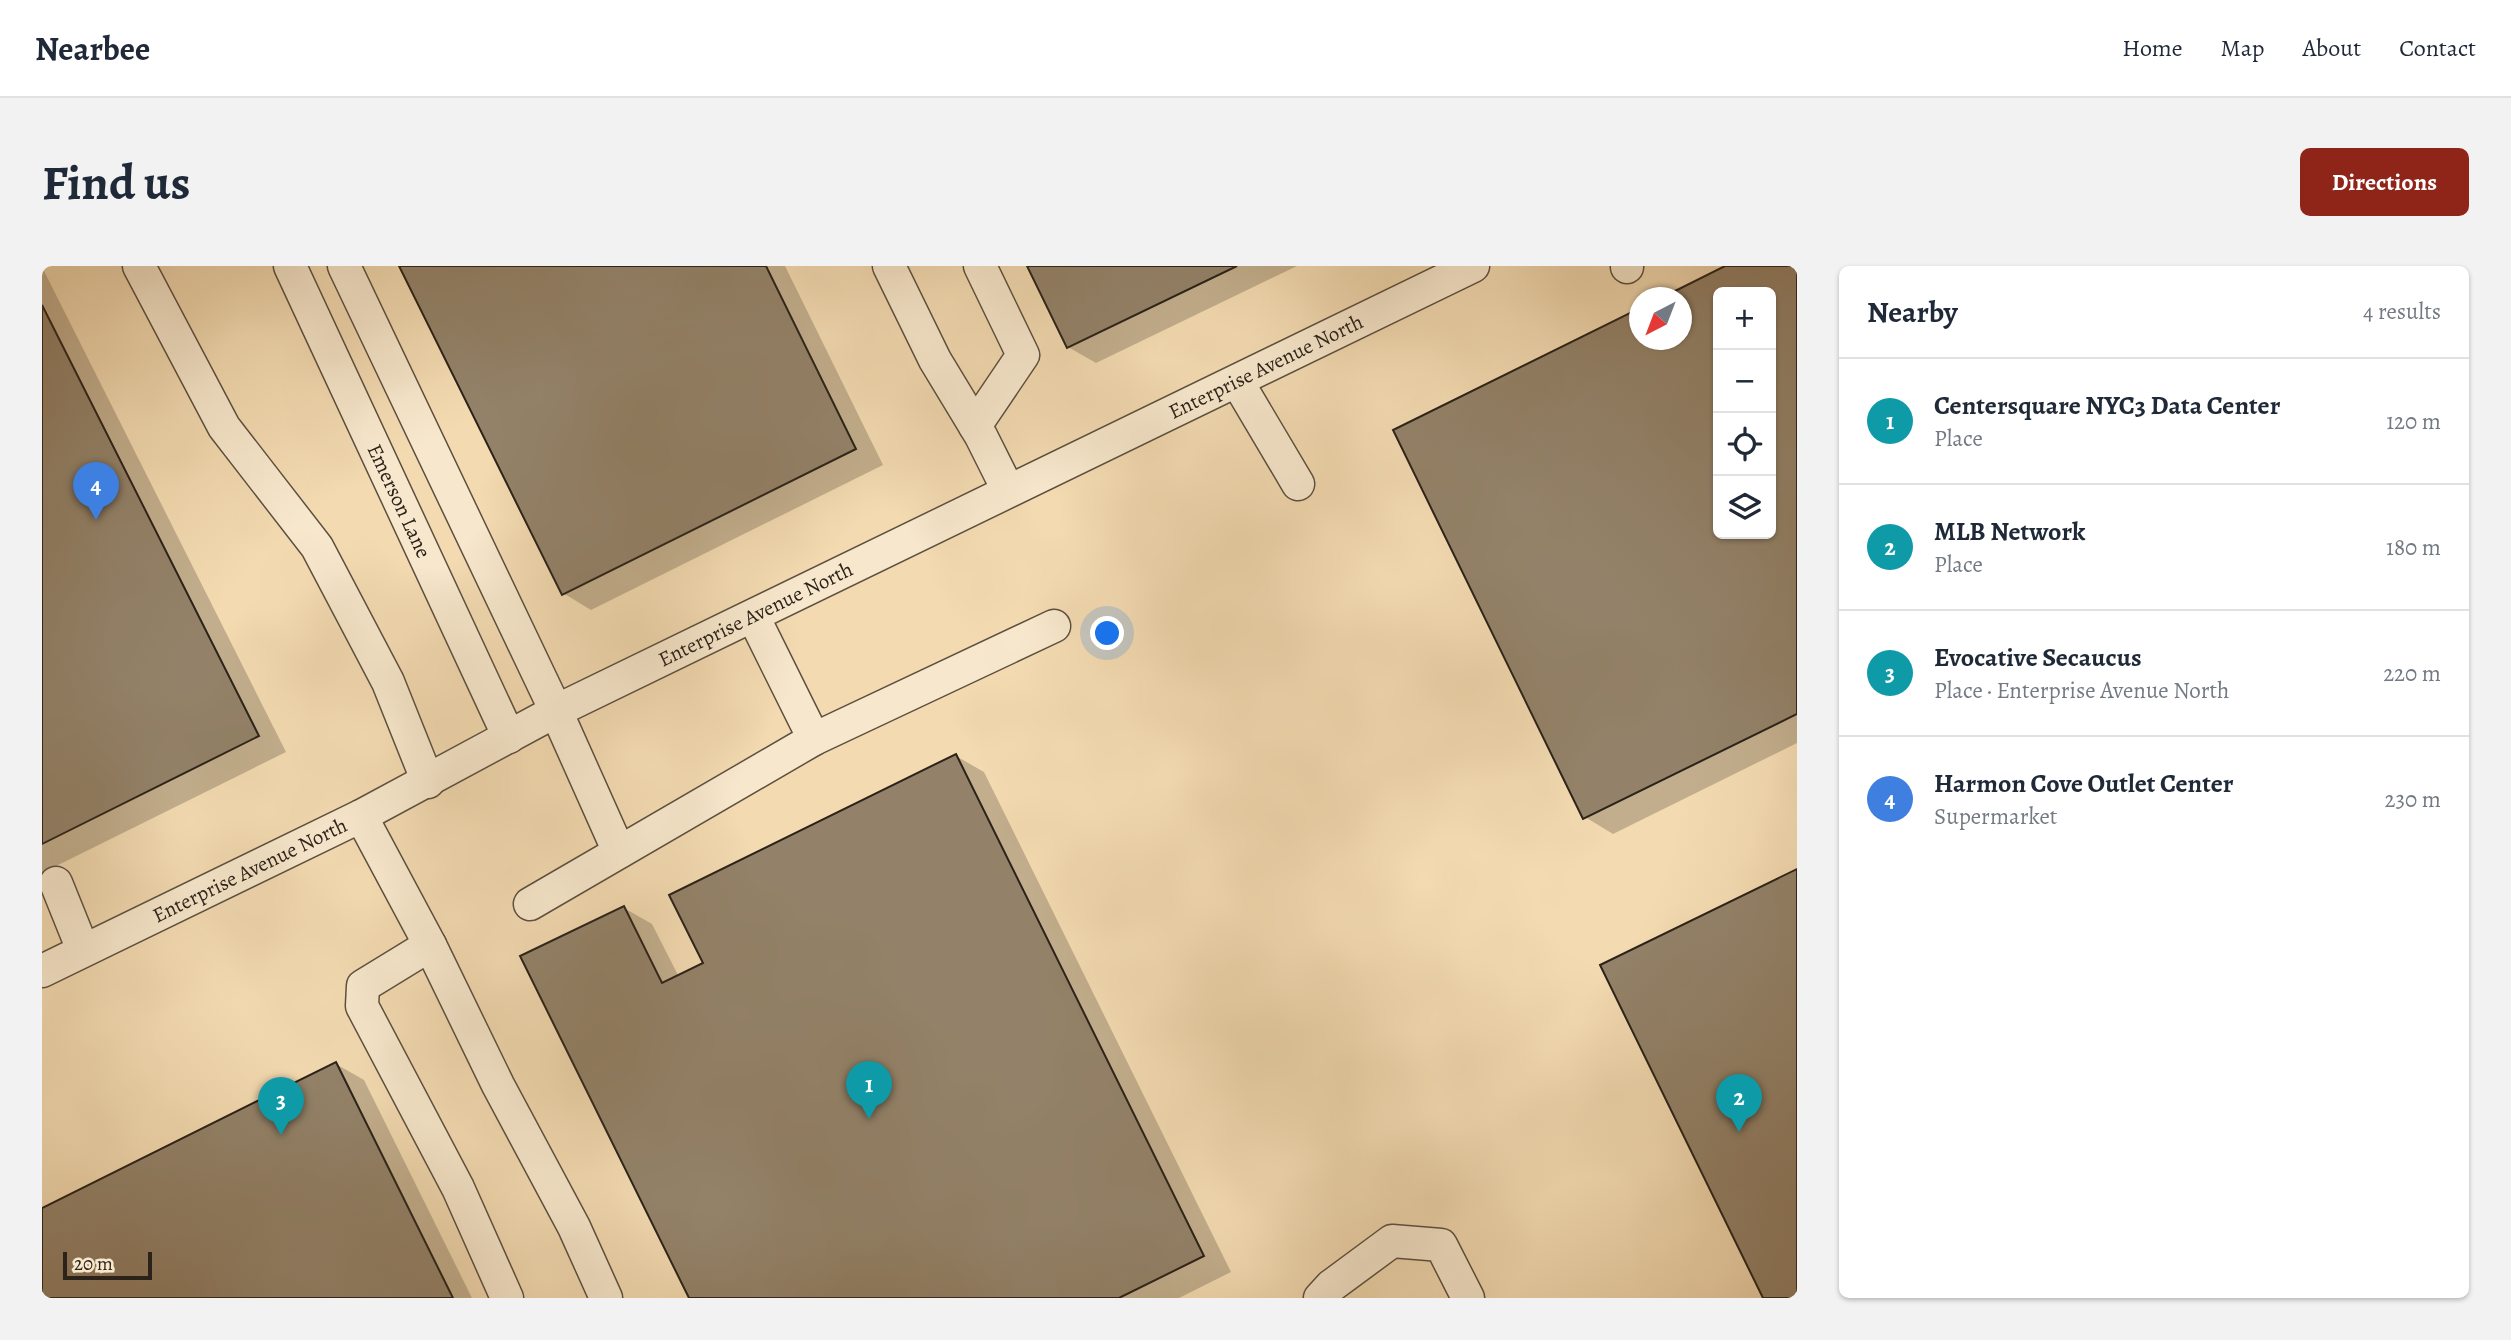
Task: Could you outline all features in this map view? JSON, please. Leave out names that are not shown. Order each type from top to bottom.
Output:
[{"type":"street","points":[[139,266],[224,427],[317,547],[388,682],[428,782]]},
{"type":"street","name":"Emerson Lane","points":[[290,266],[509,737]]},
{"type":"street","points":[[344,266],[556,711],[619,852]]},
{"type":"street","points":[[889,266],[935,360],[975,426],[1008,490]]},
{"type":"street","points":[[975,426],[1023,355],[980,266]]},
{"type":"street","name":"Enterprise Avenue North","points":[[42,971],[361,816],[556,711],[1473,266]]},
{"type":"street","points":[[1237,381],[1298,484]]},
{"type":"street","points":[[753,616],[814,739]]},
{"type":"street","points":[[530,904],[814,739],[1054,626]]},
{"type":"street","points":[[361,816],[430,945],[498,1085],[574,1227],[606,1298]]},
{"type":"street","points":[[57,883],[83,950]]},
{"type":"street","points":[[430,945],[363,986],[362,1006],[458,1188],[507,1298]]},
{"type":"street","points":[[1320,1298],[1331,1286],[1392,1241],[1441,1245],[1468,1298]]},
{"type":"building","points":[[399,266],[766,266],[856,449],[562,595]]},
{"type":"building","points":[[1027,266],[1237,266],[1067,348]]},
{"type":"building","points":[[1725,266],[1797,266],[1797,714],[1583,819],[1393,430],[1629,313],[1629,350],[1692,350],[1692,287],[1683,287]]},
{"type":"building","points":[[42,305],[259,736],[42,844]]},
{"type":"building","points":[[956,754],[1204,1256],[1119,1298],[689,1298],[520,956],[624,906],[662,983],[703,963],[669,895]]},
{"type":"building","points":[[1797,869],[1797,1298],[1763,1298],[1600,965]]},
{"type":"building","points":[[336,1062],[453,1298],[42,1298],[42,1208]]},
{"type":"place","name":"Harmon Cove Outlet Center","points":[[96,520]]},
{"type":"place","name":"Centersquare NYC3 Data Center","points":[[869,1119]]},
{"type":"place","name":"MLB Network","points":[[1739,1132]]},
{"type":"place","name":"Evocative Secaucus","points":[[281,1135]]}]
